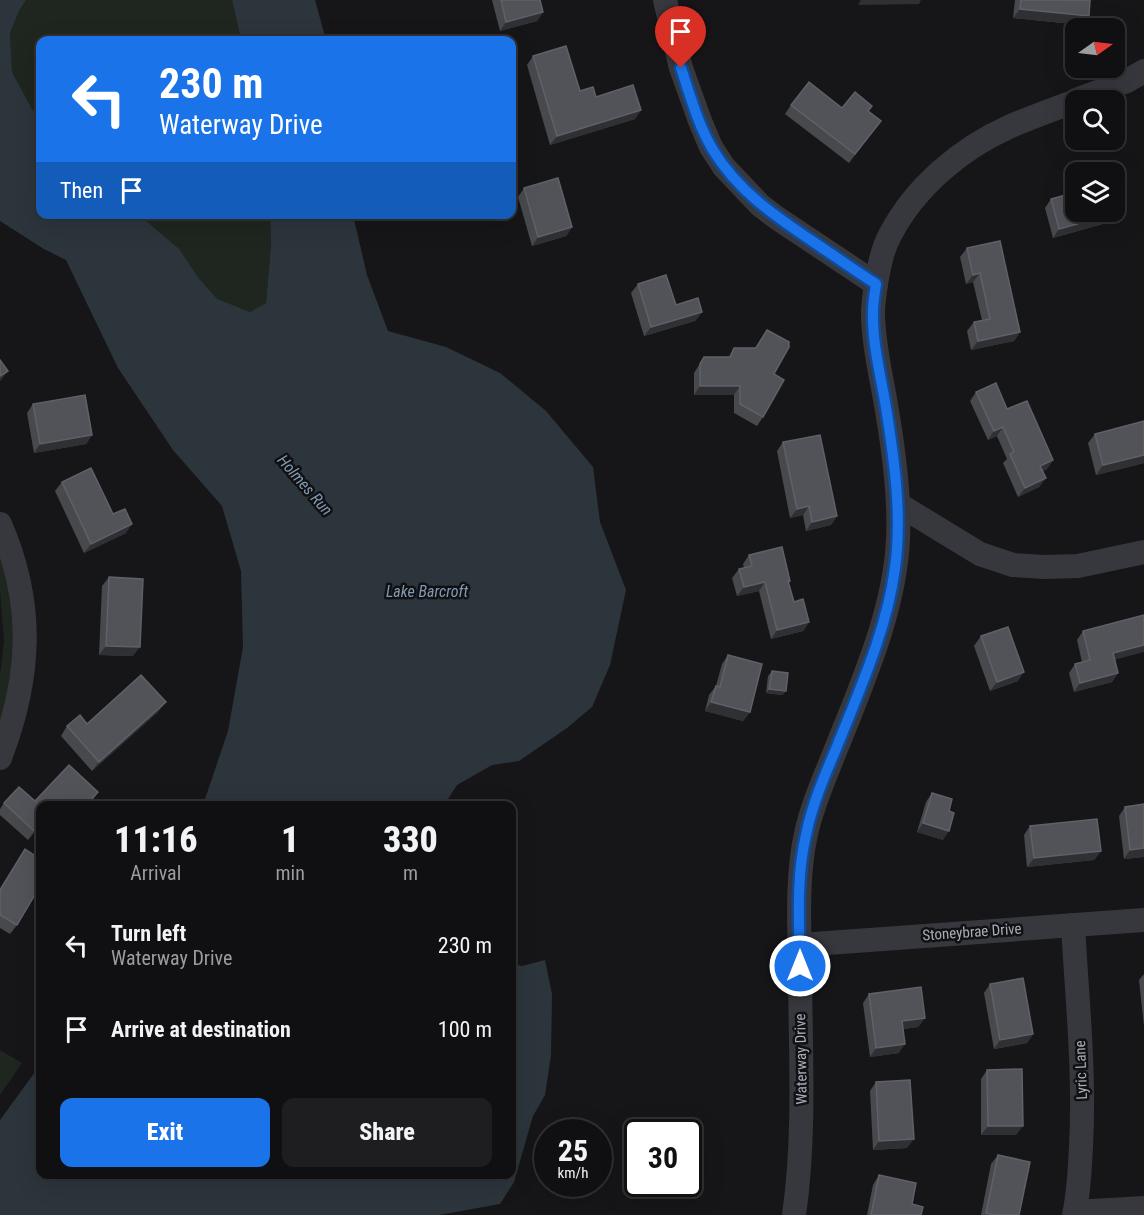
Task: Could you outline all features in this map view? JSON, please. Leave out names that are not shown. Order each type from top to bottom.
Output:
[{"type":"street","points":[[665,0],[681,68],[696,111],[711,147],[724,167],[768,211],[876,284]]},
{"type":"street","name":"Waterway Drive","points":[[1104,90],[1144,71]]},
{"type":"street","name":"Waterway Drive","points":[[794,1215],[801,1115],[800,891],[803,852],[819,790],[861,687],[883,623],[895,571],[898,539],[890,435],[875,342],[873,312],[880,261],[889,237],[903,214],[920,191],[946,166],[975,146],[1010,127],[1065,105]]},
{"type":"street","points":[[897,504],[980,554],[1012,565],[1077,566],[1144,552]]},
{"type":"street","points":[[0,524],[20,584],[25,620],[25,656],[20,694],[11,729],[0,758]]},
{"type":"street","name":"Stoneybrae Drive","points":[[800,945],[1144,920]]},
{"type":"street","name":"Lyric Lane","points":[[1073,925],[1083,1114],[1080,1179],[1075,1214]]},
{"type":"street","points":[[1075,1214],[1144,1208]]},
{"type":"shaded area","points":[[26,0],[232,0],[240,36],[36,36],[36,114],[12,72],[10,33]]},
{"type":"shaded area","points":[[143,219],[270,219],[271,245],[266,303],[250,312],[217,300]]},
{"type":"shaded area","points":[[0,541],[9,577],[16,661],[0,733],[0,675],[4,641],[0,591]]},
{"type":"shaded area","points":[[0,1050],[22,1063],[0,1095]]},
{"type":"water","name":"Lake Barcroft","points":[[0,0],[26,0],[10,33],[12,72],[36,114],[36,219],[144,219],[179,249],[197,276],[217,299],[250,312],[266,303],[271,245],[270,219],[354,219],[367,275],[388,331],[446,347],[500,373],[546,411],[593,467],[600,522],[626,590],[610,665],[592,707],[567,728],[519,761],[492,765],[457,785],[447,801],[204,801],[228,731],[243,647],[241,571],[222,506],[173,450],[118,368],[66,260],[0,221]]},
{"type":"water","points":[[232,0],[315,0],[325,36],[240,36]]},
{"type":"water","points":[[545,960],[552,994],[551,1055],[545,1095],[533,1116],[516,1175],[516,965],[522,966]]},
{"type":"water","points":[[36,1062],[36,1179],[515,1179],[500,1204],[439,1215],[0,1215],[0,1120],[35,1072]]},
{"type":"building","points":[[501,0],[540,0],[543,12],[506,22]]},
{"type":"building","points":[[1021,0],[1090,0],[1089,16],[1020,9]]},
{"type":"building","points":[[566,46],[580,91],[593,87],[596,97],[633,85],[641,110],[557,136],[533,56]]},
{"type":"building","points":[[809,82],[842,108],[855,92],[872,106],[868,111],[881,121],[855,154],[791,105]]},
{"type":"building","points":[[558,178],[572,227],[538,237],[524,188]]},
{"type":"building","points":[[1065,195],[1065,222],[1084,222],[1059,229],[1051,199]]},
{"type":"building","points":[[1000,241],[1020,332],[978,341],[974,322],[990,319],[980,273],[973,275],[967,248]]},
{"type":"building","points":[[666,275],[676,305],[698,298],[702,312],[651,327],[638,284]]},
{"type":"building","points":[[767,330],[789,342],[789,347],[774,374],[784,380],[763,417],[740,404],[740,386],[700,386],[700,364],[704,357],[730,357],[734,348],[756,348]]},
{"type":"building","points":[[0,360],[8,371],[0,376]]},
{"type":"building","points":[[996,383],[1007,409],[1027,401],[1053,460],[1040,466],[1046,478],[1025,488],[1010,454],[1014,452],[1003,427],[994,431],[976,392]]},
{"type":"building","points":[[85,395],[92,435],[40,444],[33,404]]},
{"type":"building","points":[[1144,421],[1144,455],[1103,465],[1095,434]]},
{"type":"building","points":[[820,435],[837,516],[812,522],[809,506],[797,509],[783,442]]},
{"type":"building","points":[[91,468],[113,514],[125,509],[132,524],[91,544],[62,482]]},
{"type":"building","points":[[782,547],[794,602],[803,599],[809,622],[777,630],[765,582],[744,587],[739,569],[752,566],[749,555]]},
{"type":"building","points":[[109,577],[143,579],[140,647],[106,646]]},
{"type":"building","points":[[1144,615],[1144,645],[1113,653],[1118,673],[1080,683],[1075,664],[1090,660],[1083,631]]},
{"type":"building","points":[[1008,627],[1024,672],[997,682],[981,636]]},
{"type":"building","points":[[728,655],[762,664],[750,712],[711,702],[716,686],[720,687]]},
{"type":"building","points":[[772,671],[788,673],[786,691],[769,689]]},
{"type":"building","points":[[141,675],[166,702],[99,762],[67,726],[80,715],[87,724]]},
{"type":"building","points":[[69,765],[98,792],[90,801],[36,801],[36,829],[34,831],[4,803],[19,787],[35,801]]},
{"type":"building","points":[[932,793],[952,799],[949,811],[954,813],[949,831],[923,823]]},
{"type":"building","points":[[1144,804],[1144,848],[1130,850],[1125,807]]},
{"type":"building","points":[[1097,819],[1101,851],[1034,858],[1030,826]]},
{"type":"building","points":[[25,849],[36,856],[36,893],[17,925],[0,915],[0,890]]},
{"type":"building","points":[[1023,978],[1033,1034],[1000,1040],[990,984]]},
{"type":"building","points":[[921,987],[925,1018],[902,1021],[905,1044],[876,1048],[869,994]]},
{"type":"building","points":[[1022,1069],[1023,1126],[988,1126],[987,1070]]},
{"type":"building","points":[[910,1080],[914,1139],[879,1141],[876,1082]]},
{"type":"building","points":[[998,1155],[1030,1162],[1019,1215],[986,1213]]},
{"type":"building","points":[[879,1175],[916,1183],[912,1204],[923,1207],[921,1215],[871,1215]]},
{"type":"route","points":[[681,68],[711,147],[734,179],[777,218],[876,284],[873,312],[875,342],[893,457],[897,504],[898,539],[895,571],[875,648],[819,790],[806,834],[800,891],[800,966]]},
{"type":"water label","name":"Holmes Run","points":[[305,485]]}]
